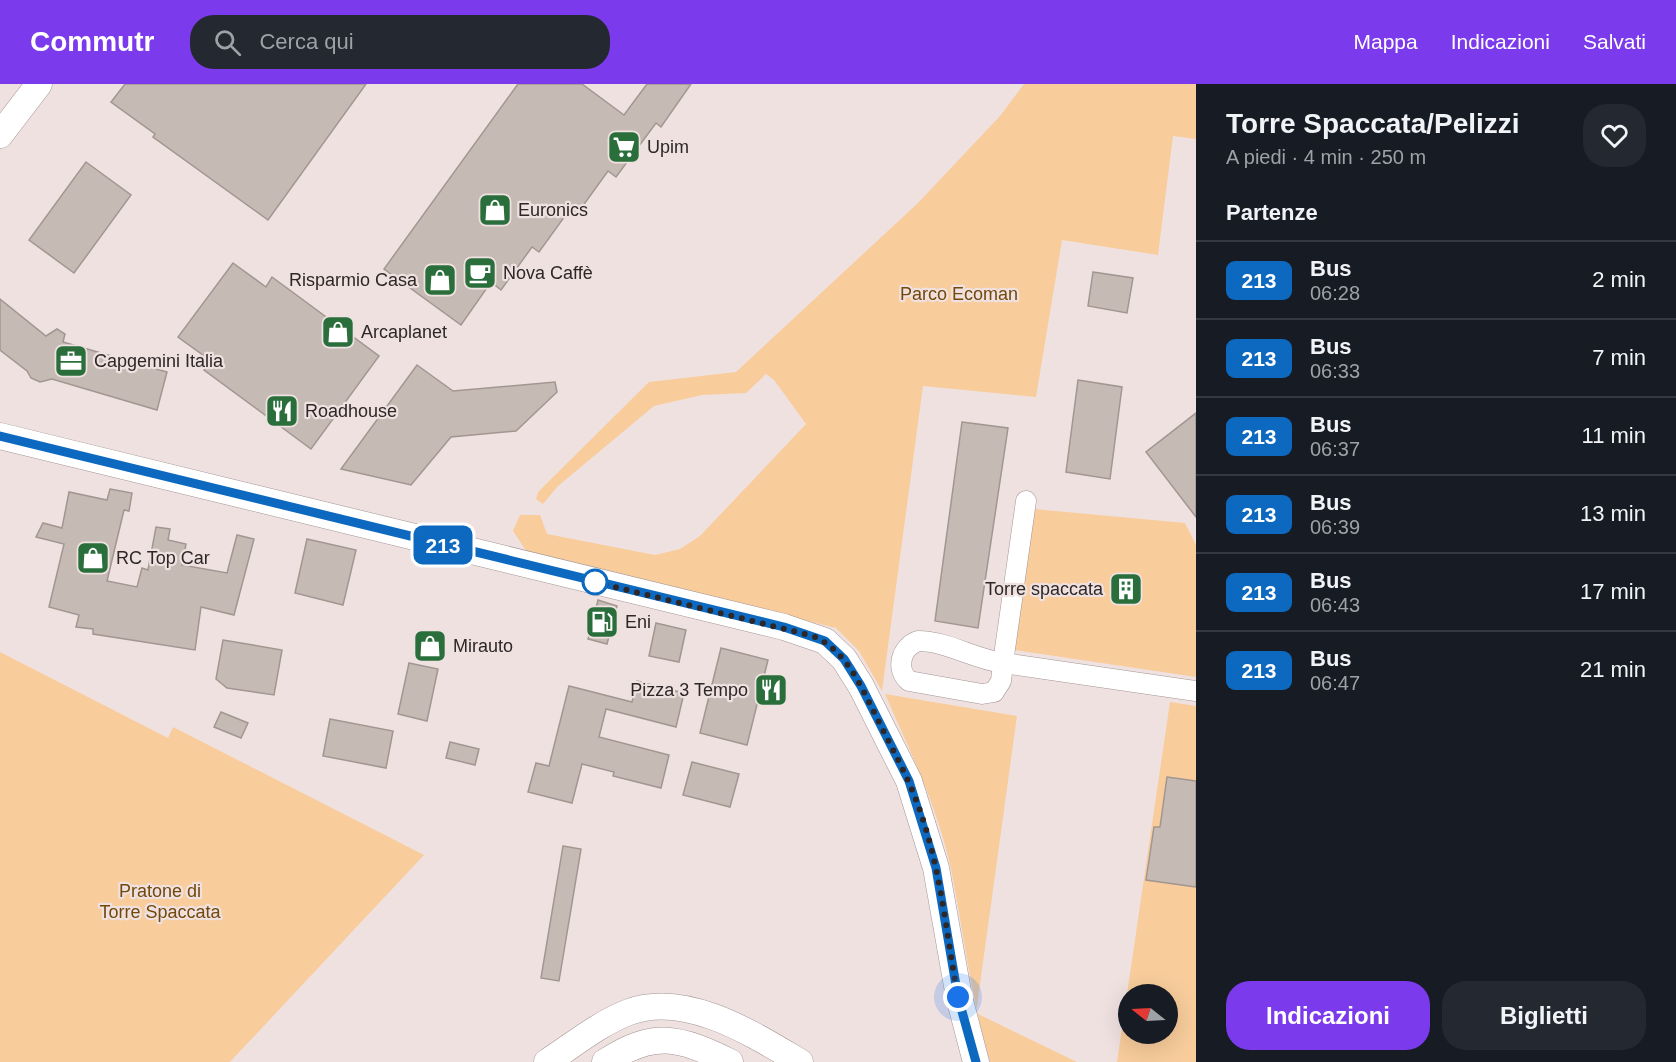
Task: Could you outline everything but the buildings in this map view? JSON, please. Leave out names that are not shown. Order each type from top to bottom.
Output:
[{"type":"street","points":[[0,135],[39,84]]},
{"type":"street","points":[[0,436],[784,627],[825,641],[844,659],[861,686],[898,758],[919,808],[941,888],[958,997],[976,1062]]},
{"type":"street","points":[[1026,501],[1003,663],[998,687],[994,692],[982,694],[915,684],[905,677],[901,666],[908,647],[922,641],[1003,663],[1196,691]]},
{"type":"street","points":[[547,1062],[627,1013],[665,1006],[709,1017],[757,1038],[800,1062]]},
{"type":"street","points":[[605,1062],[633,1046],[665,1039],[684,1042],[730,1062]]},
{"type":"green space","name":"Parco Ecoman","points":[[1024,84],[1196,84],[1196,139],[1173,136],[1158,255],[1062,240],[1036,397],[923,386],[882,691],[859,651],[836,628],[527,552],[513,531],[520,515],[540,515],[547,534],[655,555],[680,549],[700,536],[806,424],[774,380],[766,374],[746,393],[702,395],[654,406],[558,486],[543,504],[536,499],[538,492],[649,382],[736,372],[918,203],[1000,116]]},
{"type":"green space","points":[[1034,509],[1185,523],[1196,545],[1196,677],[1014,650]],"holes":[[[1119,576],[1139,582],[1133,602],[1113,595]]]},
{"type":"green space","name":"Pratone di Torre Spaccata","points":[[0,652],[168,738],[173,727],[424,855],[230,1062],[0,1062]]},
{"type":"green space","points":[[885,694],[1017,716],[977,1009],[951,869],[939,824]]},
{"type":"green space","points":[[1170,702],[1196,706],[1196,1062],[1117,1062],[1120,1044],[1178,1044],[1178,984],[1128,984]]},
{"type":"green space","points":[[978,1014],[1077,1062],[990,1062]]},
{"type":"bus line","name":"213","points":[[0,436],[579,579],[784,627],[825,641],[844,659],[861,686],[909,781],[919,808],[941,888],[958,997],[976,1062]]},
{"type":"place","name":"Upim","points":[[624,147]]},
{"type":"place","name":"Euronics","points":[[495,210]]},
{"type":"place","name":"Nova Caffè","points":[[480,273]]},
{"type":"place","name":"Risparmio Casa","points":[[440,280]]},
{"type":"place","name":"Arcaplanet","points":[[338,332]]},
{"type":"place","name":"Capgemini Italia","points":[[71,361]]},
{"type":"place","name":"Roadhouse","points":[[282,411]]},
{"type":"place","name":"RC Top Car","points":[[93,558]]},
{"type":"place","name":"Torre spaccata","points":[[1126,589]]},
{"type":"place","name":"Eni","points":[[602,622]]},
{"type":"place","name":"Mirauto","points":[[430,646]]},
{"type":"place","name":"Pizza 3 Tempo","points":[[771,690]]},
{"type":"route","points":[[595,582],[784,627],[825,641],[844,659],[861,686],[898,758],[919,808],[941,888],[958,997]]}]
